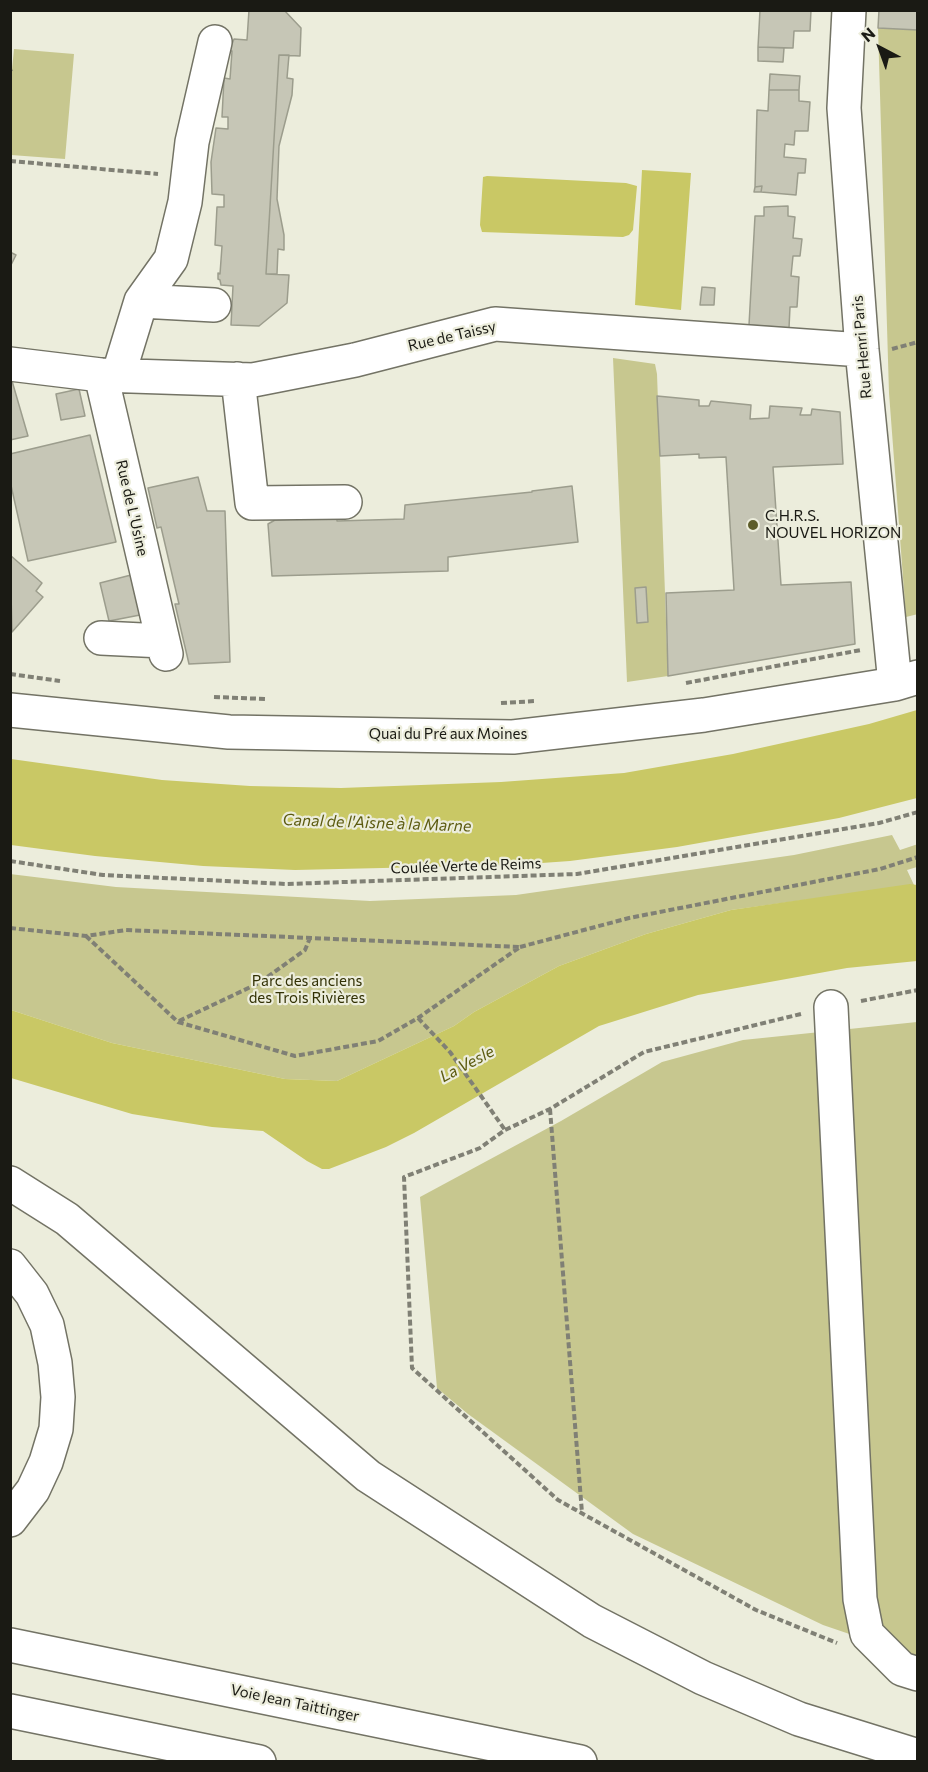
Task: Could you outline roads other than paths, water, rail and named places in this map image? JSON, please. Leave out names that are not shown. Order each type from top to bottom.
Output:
[{"type":"main road","name":"Rue Henri Paris","points":[[849,10],[844,108],[875,350],[891,644],[906,680]]},
{"type":"main road","points":[[109,376],[141,301],[171,259],[185,202],[192,142],[215,42]]},
{"type":"main road","points":[[141,301],[214,305]]},
{"type":"main road","name":"Rue de Taissy","points":[[10,364],[109,376],[254,380],[355,360],[495,324],[875,350]]},
{"type":"main road","name":"Rue de L'Usine","points":[[101,638],[164,647],[109,376]]},
{"type":"main road","points":[[238,379],[252,503],[345,502]]},
{"type":"main road","name":"Quai du Pré aux Moines","points":[[10,710],[229,732],[513,736],[704,715],[906,680]]},
{"type":"main road","points":[[831,1007],[860,1599],[867,1634],[902,1669],[918,1674]]},
{"type":"main road","points":[[10,1183],[67,1219],[368,1476],[592,1621],[703,1678],[799,1719],[918,1756]]},
{"type":"main road","points":[[10,1266],[32,1294],[47,1326],[55,1363],[58,1397],[56,1429],[46,1462],[33,1490],[10,1520]]},
{"type":"main road","name":"Voie Jean Taittinger","points":[[10,1645],[580,1761]]},
{"type":"main road","points":[[10,1711],[259,1761]]},
{"type":"water","points":[[642,170],[691,173],[681,310],[635,305]]},
{"type":"water","points":[[483,177],[626,183],[637,186],[633,230],[629,235],[623,237],[482,232],[480,225]]},
{"type":"water","name":"Canal de l'Aisne à la Marne","points":[[917,710],[917,798],[839,818],[677,847],[570,861],[513,865],[295,870],[203,866],[95,856],[11,845],[11,759],[162,780],[250,786],[341,788],[501,782],[624,773],[733,754],[869,724]]},
{"type":"water","name":"La Vesle","points":[[910,884],[917,885],[917,961],[847,968],[698,995],[599,1026],[414,1133],[386,1147],[329,1169],[322,1169],[307,1161],[263,1131],[212,1127],[132,1114],[11,1078],[11,1010],[112,1043],[285,1079],[337,1081],[454,1026],[474,1012],[559,966],[646,934],[731,910]]},
{"type":"place","name":"C.H.R.S. NOUVEL HORIZON","points":[[753,525]]},
{"type":"park label","name":"Parc des anciens des Trois Rivières","points":[[307,990]]}]
